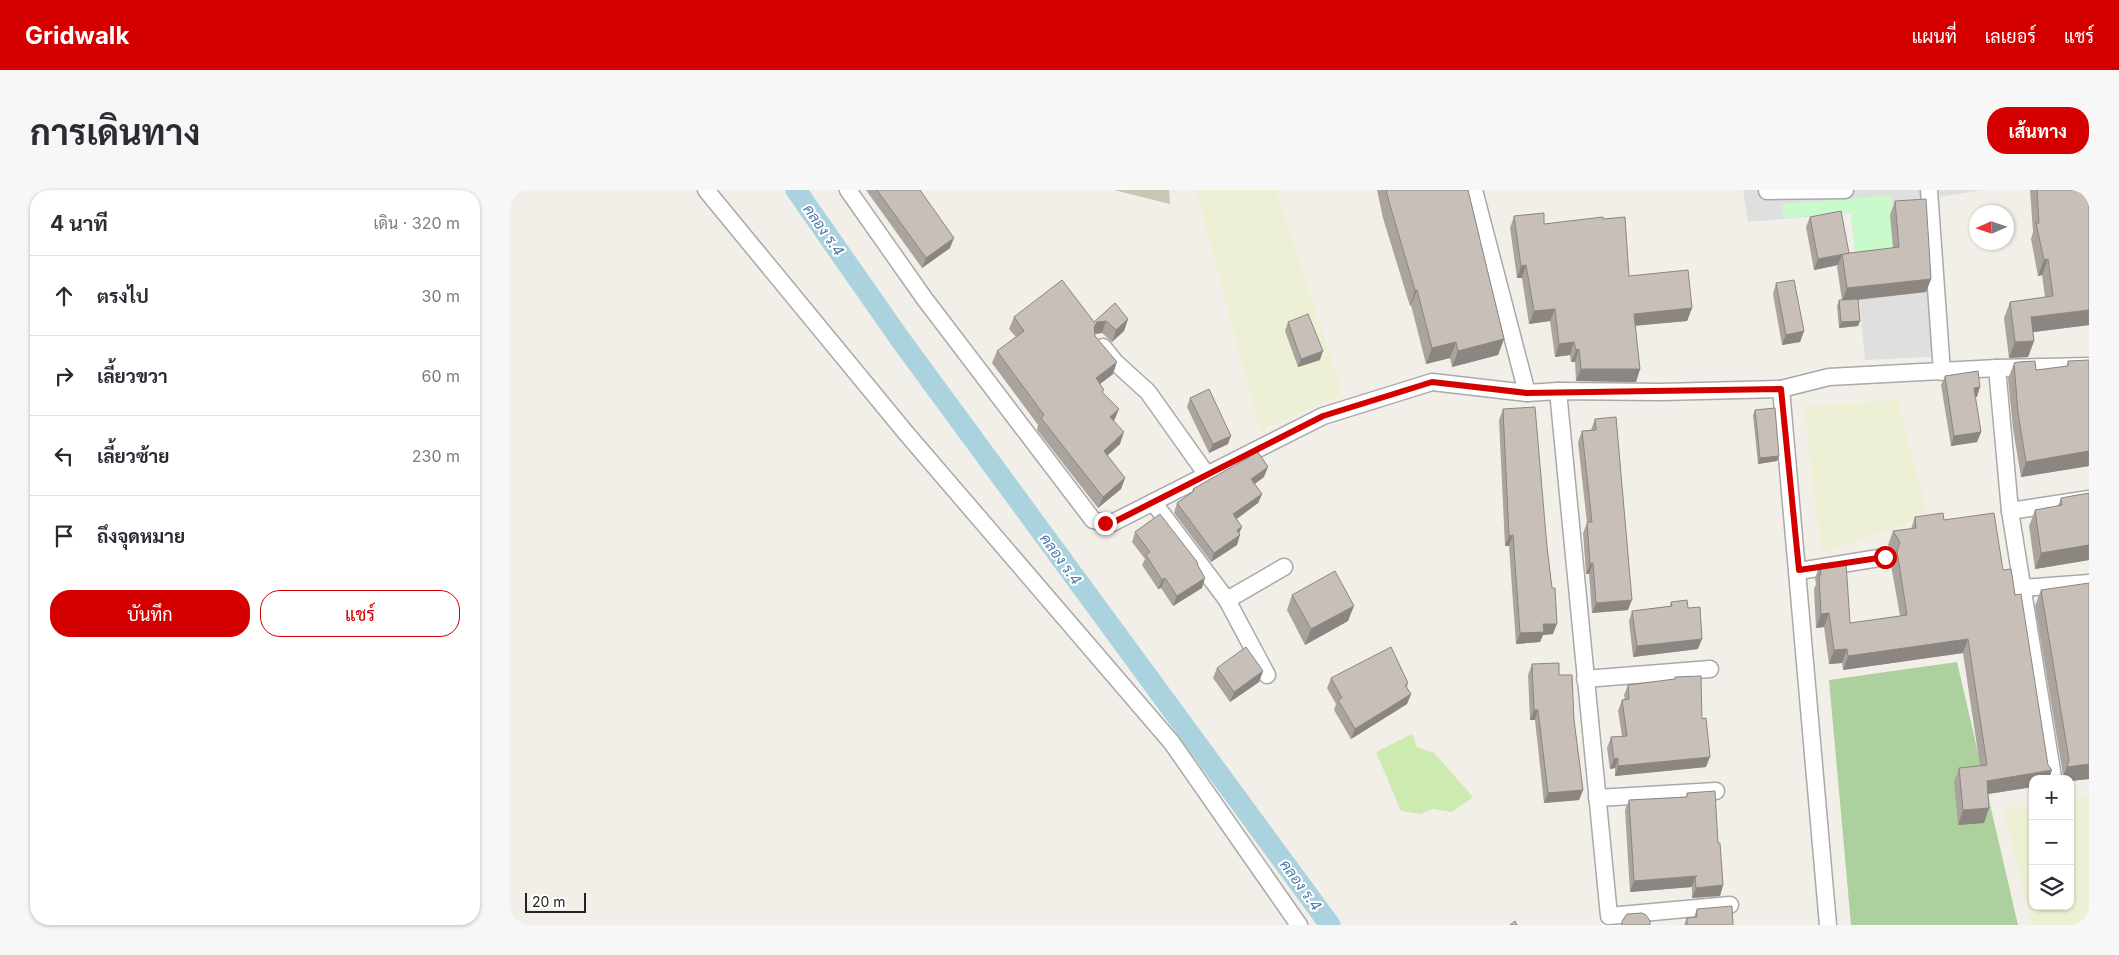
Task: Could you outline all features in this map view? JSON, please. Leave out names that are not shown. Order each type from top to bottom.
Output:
[{"type":"street","points":[[706,190],[906,433],[1172,742],[1299,925]]},
{"type":"street","points":[[848,190],[924,298],[1093,520],[1105,523],[1112,523],[1323,416],[1432,382],[1527,393],[1558,391],[1661,392],[1781,389],[1828,377],[1997,368],[2089,366]]},
{"type":"street","points":[[1474,190],[1527,393]]},
{"type":"street","points":[[1767,191],[1845,190]]},
{"type":"street","points":[[1929,190],[1942,372]]},
{"type":"street","points":[[1099,342],[1115,362],[1148,392],[1207,475]]},
{"type":"street","points":[[1997,368],[2010,511],[2053,775]]},
{"type":"street","points":[[1781,389],[1799,570],[1828,925]]},
{"type":"street","points":[[1558,391],[1609,916],[1730,905]]},
{"type":"street","points":[[2010,511],[2089,499]]},
{"type":"street","points":[[1153,502],[1227,600],[1267,675]]},
{"type":"street","points":[[1799,570],[1885,557]]},
{"type":"street","points":[[1227,600],[1284,567]]},
{"type":"street","points":[[2022,588],[2089,583]]},
{"type":"street","points":[[1586,679],[1710,669]]},
{"type":"street","points":[[1597,798],[1716,791]]},
{"type":"shaded area","points":[[1114,190],[1169,190],[1170,204]]},
{"type":"shaded area","points":[[1196,190],[1276,190],[1343,394],[1260,431]]},
{"type":"shaded area","points":[[1743,190],[1983,190],[1939,197],[1947,356],[1865,360],[1851,213],[1748,222]]},
{"type":"shaded area","points":[[1898,400],[1928,516],[1821,553],[1804,406]]},
{"type":"shaded area","points":[[2089,796],[2089,925],[2032,925],[2003,809],[2029,805],[2029,910],[2074,910],[2074,798]]},
{"type":"green space","points":[[1892,195],[1894,261],[1856,263],[1851,212],[1783,218],[1783,204]]},
{"type":"green space","points":[[1957,662],[2018,925],[1851,925],[1829,680]]},
{"type":"green space","points":[[1412,734],[1417,747],[1434,753],[1473,797],[1452,812],[1433,809],[1420,814],[1401,811],[1376,752]]},
{"type":"building","points":[[877,190],[920,190],[954,238],[926,258]]},
{"type":"building","points":[[1386,190],[1468,190],[1504,339],[1458,351],[1456,342],[1432,348],[1417,290],[1415,290]]},
{"type":"building","points":[[2037,190],[2089,190],[2089,310],[2031,317],[2034,341],[2015,342],[2010,302],[2053,296],[2048,259],[2044,260],[2036,223],[2039,223]]},
{"type":"building","points":[[1926,199],[1931,279],[1847,288],[1842,254],[1899,247],[1895,201]]},
{"type":"building","points":[[1841,211],[1849,253],[1818,259],[1810,217]]},
{"type":"building","points":[[1544,213],[1544,224],[1603,217],[1603,219],[1625,217],[1629,276],[1688,270],[1692,308],[1634,314],[1640,369],[1581,369],[1579,349],[1576,350],[1574,342],[1559,344],[1555,309],[1534,311],[1526,265],[1521,266],[1514,216]]},
{"type":"building","points":[[1062,280],[1094,322],[1115,303],[1128,319],[1116,330],[1106,321],[1097,322],[1094,327],[1095,336],[1117,362],[1096,378],[1104,390],[1102,392],[1119,409],[1110,417],[1124,432],[1104,451],[1125,478],[1103,497],[1041,418],[1044,415],[997,351],[1024,331],[1014,317]]},
{"type":"building","points":[[1794,280],[1804,331],[1786,335],[1776,283]]},
{"type":"building","points":[[1858,299],[1860,321],[1841,322],[1839,300]]},
{"type":"building","points":[[1308,314],[1323,351],[1301,359],[1288,322]]},
{"type":"building","points":[[2089,360],[2089,451],[2026,462],[2018,413],[2014,363],[2035,361],[2036,370],[2068,366],[2068,361]]},
{"type":"building","points":[[1978,371],[1980,387],[1974,388],[1981,432],[1954,436],[1945,376]]},
{"type":"building","points":[[1209,389],[1231,436],[1213,444],[1190,398]]},
{"type":"building","points":[[1535,407],[1547,547],[1552,588],[1555,588],[1557,624],[1543,624],[1544,632],[1520,633],[1513,535],[1509,536],[1503,409]]},
{"type":"building","points":[[1775,408],[1779,456],[1760,458],[1755,410]]},
{"type":"building","points":[[1616,417],[1632,600],[1596,603],[1593,563],[1590,564],[1587,522],[1592,522],[1582,431],[1596,430],[1595,419]]},
{"type":"building","points":[[1258,452],[1268,467],[1251,479],[1262,494],[1233,514],[1242,527],[1237,530],[1240,535],[1214,553],[1177,503],[1194,491],[1193,489]]},
{"type":"building","points":[[2089,493],[2089,545],[2041,553],[2035,510],[2062,505],[2061,498]]},
{"type":"building","points":[[1943,513],[1944,520],[1994,513],[2003,570],[2011,569],[2015,595],[2021,594],[2048,765],[2052,770],[1987,781],[1989,808],[1963,810],[1959,768],[1987,765],[1968,639],[1848,656],[1847,649],[1834,650],[1829,613],[1821,614],[1820,564],[1846,562],[1850,623],[1907,615],[1897,551],[1900,542],[1893,531],[1916,528],[1915,517]]},
{"type":"building","points":[[1160,514],[1198,563],[1205,578],[1177,596],[1165,578],[1162,580],[1146,555],[1150,552],[1135,532]]},
{"type":"building","points":[[1335,571],[1354,606],[1311,629],[1292,595]]},
{"type":"building","points":[[2089,583],[2089,764],[2067,767],[2069,760],[2041,590]]},
{"type":"building","points":[[1687,600],[1688,608],[1700,607],[1702,639],[1637,646],[1632,611],[1672,606],[1671,602]]},
{"type":"building","points":[[1246,647],[1263,671],[1234,692],[1217,668]]},
{"type":"building","points":[[1391,647],[1408,683],[1405,685],[1411,694],[1355,729],[1338,700],[1342,698],[1331,678]]},
{"type":"building","points":[[1559,663],[1559,675],[1572,675],[1574,720],[1583,790],[1548,793],[1538,710],[1534,710],[1532,664]]},
{"type":"building","points":[[1701,676],[1702,719],[1706,718],[1710,757],[1618,766],[1618,758],[1614,759],[1611,737],[1627,736],[1622,700],[1629,699],[1628,685],[1675,679],[1675,677]]},
{"type":"building","points":[[1715,791],[1723,885],[1696,888],[1695,877],[1697,876],[1634,881],[1629,800],[1687,797],[1687,793]]},
{"type":"building","points":[[1732,906],[1733,925],[1687,925],[1687,918],[1697,917],[1697,909]]},
{"type":"building","points":[[1642,913],[1650,921],[1650,925],[1622,925],[1622,921],[1627,914]]},
{"type":"waterway","name":"คลอง ร.4","points":[[796,190],[900,339],[1330,925]]},
{"type":"route","points":[[1105,523],[1112,523],[1323,416],[1432,382],[1527,393],[1558,391],[1661,392],[1781,389],[1799,570],[1885,557]]}]
